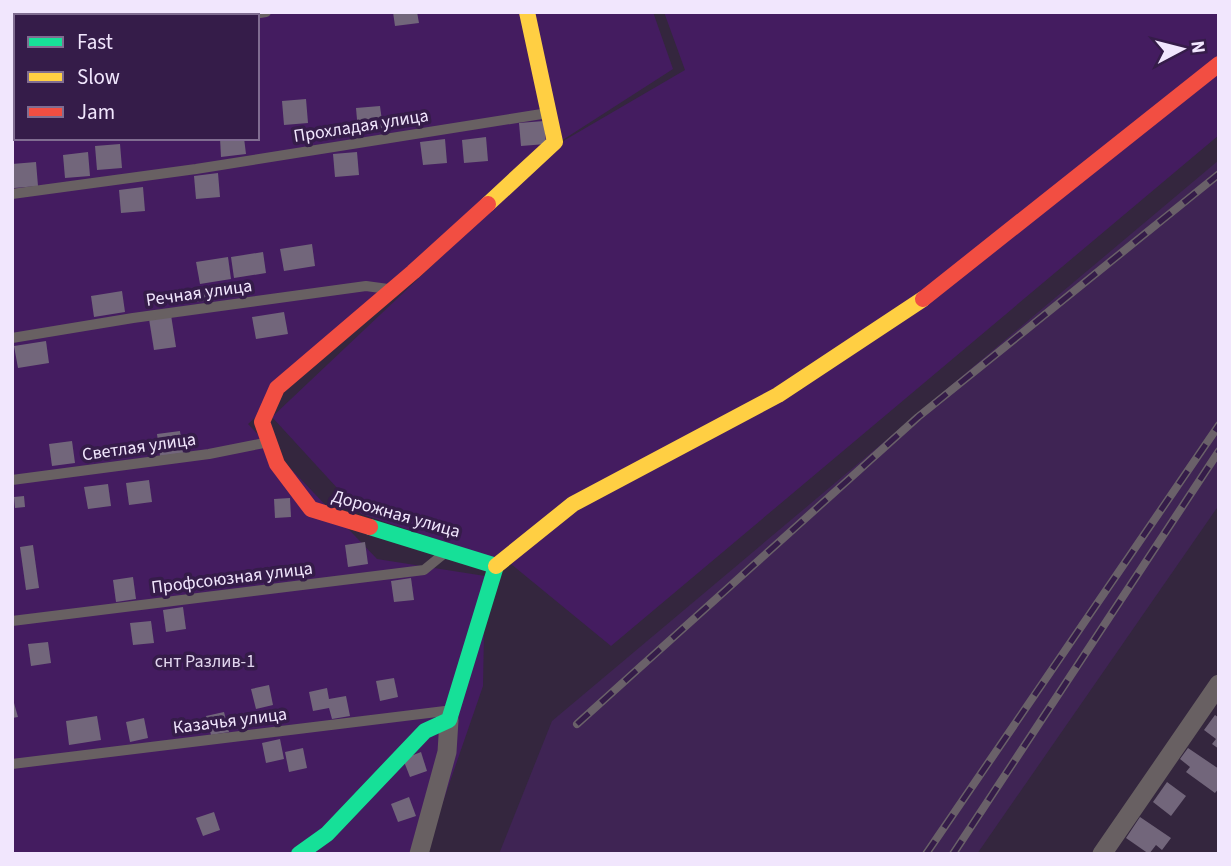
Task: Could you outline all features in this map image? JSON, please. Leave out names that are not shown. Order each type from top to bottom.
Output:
[{"type":"street","name":"Дорожная улица","points":[[496,566],[311,509],[277,464],[262,422],[276,388],[391,290],[555,142],[527,12]]},
{"type":"street","points":[[419,854],[447,752],[451,715],[496,566],[573,504],[778,395],[918,303],[1219,64]]},
{"type":"street","points":[[1102,854],[1219,684]]},
{"type":"street","points":[[299,854],[327,834],[425,731],[451,715]]},
{"type":"lane","name":"Прохладая улица","points":[[12,194],[196,169],[549,113]]},
{"type":"lane","name":"Речная улица","points":[[12,338],[133,318],[366,286],[391,290]]},
{"type":"lane","name":"Светлая улица","points":[[12,480],[209,454],[269,442]]},
{"type":"lane","name":"Профсоюзная улица","points":[[12,621],[424,570],[449,550]]},
{"type":"lane","name":"Казачья улица","points":[[12,764],[451,715]]},
{"type":"shaded area","points":[[1219,160],[1219,505],[977,854],[499,854],[552,721]]},
{"type":"green space","name":"снт Разлив-1","points":[[12,12],[653,12],[673,69],[561,141],[248,424],[377,559],[485,576],[483,686],[425,854],[12,854]]},
{"type":"green space","points":[[664,12],[1219,12],[1219,135],[611,646],[511,564],[361,514],[272,417],[565,140],[685,70]]},
{"type":"building","points":[[69,12],[94,14],[70,14]]},
{"type":"building","points":[[393,12],[417,12],[419,23],[395,26]]},
{"type":"building","points":[[306,99],[308,123],[284,125],[282,101]]},
{"type":"building","points":[[380,106],[383,129],[358,131],[356,108]]},
{"type":"building","points":[[544,121],[546,144],[521,146],[519,123]]},
{"type":"building","points":[[486,137],[488,161],[464,163],[462,140]]},
{"type":"building","points":[[445,139],[447,163],[423,165],[420,142]]},
{"type":"building","points":[[220,140],[244,140],[246,154],[221,157]]},
{"type":"building","points":[[120,144],[122,168],[97,170],[95,146]]},
{"type":"building","points":[[88,152],[90,176],[65,178],[63,155]]},
{"type":"building","points":[[357,152],[359,175],[335,177],[333,154]]},
{"type":"building","points":[[36,162],[38,186],[14,188],[12,164]]},
{"type":"building","points":[[218,173],[220,197],[196,199],[194,176]]},
{"type":"building","points":[[143,187],[145,211],[121,213],[119,190]]},
{"type":"building","points":[[312,244],[315,266],[284,271],[280,249]]},
{"type":"building","points":[[263,252],[266,273],[234,278],[231,257]]},
{"type":"building","points":[[228,257],[231,279],[200,284],[196,262]]},
{"type":"building","points":[[214,288],[215,300],[195,302],[193,291]]},
{"type":"building","points":[[122,291],[125,312],[94,317],[91,296]]},
{"type":"building","points":[[284,312],[288,334],[256,339],[252,317]]},
{"type":"building","points":[[171,315],[176,347],[154,350],[149,319]]},
{"type":"building","points":[[46,341],[49,363],[18,368],[14,346]]},
{"type":"building","points":[[180,431],[183,453],[160,456],[157,434]]},
{"type":"building","points":[[72,441],[75,463],[52,466],[49,444]]},
{"type":"building","points":[[149,480],[152,502],[129,505],[126,483]]},
{"type":"building","points":[[108,484],[111,506],[88,509],[84,487]]},
{"type":"building","points":[[24,496],[25,507],[15,508],[14,497]]},
{"type":"building","points":[[290,498],[291,517],[275,518],[274,499]]},
{"type":"building","points":[[365,542],[368,564],[348,567],[345,545]]},
{"type":"building","points":[[33,545],[39,588],[26,590],[20,547]]},
{"type":"building","points":[[133,577],[136,599],[116,602],[113,580]]},
{"type":"building","points":[[411,578],[414,600],[394,602],[391,581]]},
{"type":"building","points":[[183,607],[186,629],[166,632],[163,610]]},
{"type":"building","points":[[151,621],[154,643],[133,645],[130,623]]},
{"type":"building","points":[[48,642],[51,663],[31,666],[28,644]]},
{"type":"building","points":[[394,678],[398,697],[380,701],[376,681]]},
{"type":"building","points":[[269,685],[273,705],[256,709],[251,689]]},
{"type":"building","points":[[327,688],[329,699],[346,696],[350,716],[332,719],[329,708],[313,711],[309,692]]},
{"type":"building","points":[[12,696],[18,717],[12,718]]},
{"type":"building","points":[[224,712],[229,732],[211,735],[206,716]]},
{"type":"building","points":[[1215,715],[1219,718],[1219,749],[1212,744],[1216,739],[1204,730]]},
{"type":"building","points":[[97,716],[101,740],[69,745],[66,721]]},
{"type":"building","points":[[144,718],[148,738],[130,742],[126,722]]},
{"type":"building","points":[[280,739],[284,759],[266,763],[262,743]]},
{"type":"building","points":[[303,748],[307,768],[289,772],[285,752]]},
{"type":"building","points":[[1188,748],[1219,769],[1219,788],[1215,793],[1186,772],[1190,767],[1180,759]]},
{"type":"building","points":[[421,752],[427,771],[410,777],[403,759]]},
{"type":"building","points":[[1167,782],[1186,796],[1171,816],[1153,802]]},
{"type":"building","points":[[409,797],[416,816],[398,822],[391,804]]},
{"type":"building","points":[[214,812],[220,830],[203,836],[196,818]]},
{"type":"building","points":[[1140,817],[1171,838],[1162,850],[1156,845],[1149,854],[1126,838]]},
{"type":"railway","points":[[577,724],[918,417],[1219,174]]},
{"type":"railway","points":[[926,854],[1219,425]]},
{"type":"railway","points":[[953,854],[1219,451]]},
{"type":"traffic: fast","points":[[299,854],[327,834],[425,731],[449,720],[496,566],[370,527]]},
{"type":"traffic: slow","points":[[488,204],[555,142],[527,12]]},
{"type":"traffic: slow","points":[[496,566],[573,504],[778,395],[923,299]]},
{"type":"traffic: jam","points":[[923,299],[1219,64]]},
{"type":"traffic: jam","points":[[370,527],[311,509],[277,464],[262,422],[277,388],[488,204]]}]
